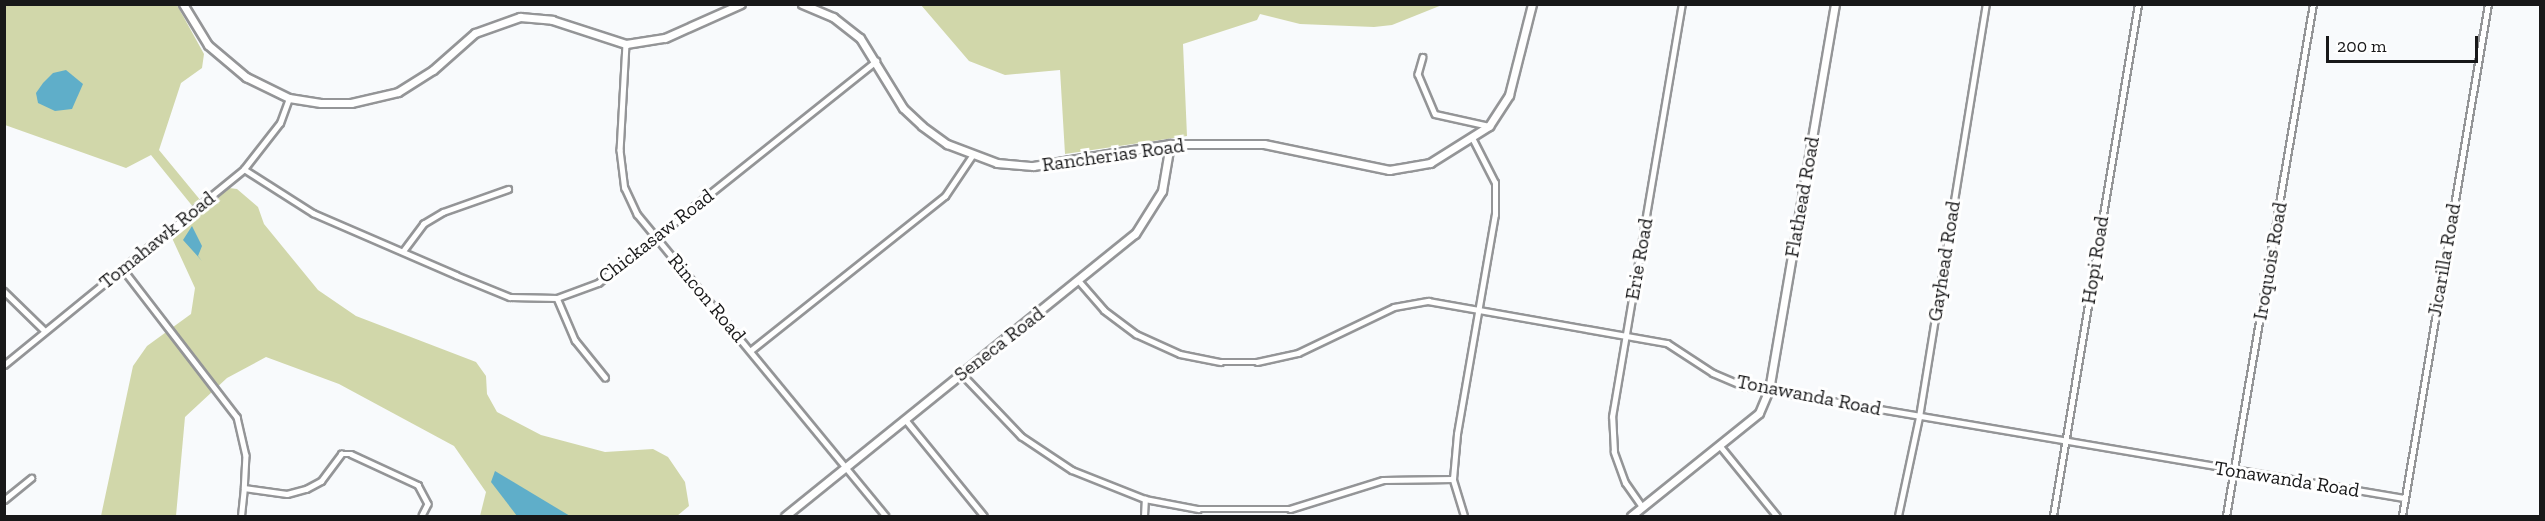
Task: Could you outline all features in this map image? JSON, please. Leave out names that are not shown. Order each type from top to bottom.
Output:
[{"type":"street","points":[[183,4],[225,62],[289,98],[351,103],[398,92],[433,70],[475,33],[520,17],[552,20],[626,44],[665,38],[741,4]]},
{"type":"street","name":"Rancherias Road","points":[[802,4],[833,17],[860,38],[903,108],[947,144],[972,156],[1033,166],[1170,144],[1264,144],[1389,170],[1430,163],[1473,140],[1489,126],[1509,95],[1524,49],[1532,4]]},
{"type":"street","name":"Erie Road","points":[[1642,507],[1625,483],[1614,452],[1612,417],[1682,4]]},
{"type":"street","name":"Flathead Road","points":[[1631,516],[1721,447],[1759,413],[1769,390],[1835,4]]},
{"type":"street","name":"Gayhead Road","points":[[1898,516],[1919,417],[1986,4]]},
{"type":"street","name":"Hopi Road","points":[[2053,516],[2138,4]]},
{"type":"street","name":"Iroquois Road","points":[[2226,516],[2313,4]]},
{"type":"street","name":"Jicarilla Road","points":[[2402,516],[2488,4]]},
{"type":"street","name":"Rincon Road","points":[[626,44],[620,150],[625,188],[637,214],[886,516]]},
{"type":"street","points":[[1423,57],[1418,74],[1435,114],[1489,126]]},
{"type":"street","name":"Chickasaw Road","points":[[244,169],[313,213],[510,297],[557,298],[598,283],[876,61]]},
{"type":"street","name":"Tomahawk Road","points":[[4,365],[244,169],[280,123],[289,98]]},
{"type":"street","points":[[1464,516],[1453,479],[1480,309],[1496,183],[1473,140]]},
{"type":"street","name":"Seneca Road","points":[[785,516],[1079,281],[1149,217],[1162,191],[1170,144]]},
{"type":"street","points":[[750,351],[945,196],[972,156]]},
{"type":"street","points":[[403,251],[423,224],[443,212],[508,189]]},
{"type":"street","points":[[123,269],[237,417],[246,455],[241,516]]},
{"type":"street","name":"Tonawanda Road","points":[[1079,281],[1104,310],[1136,334],[1180,354],[1220,362],[1257,362],[1298,353],[1394,307],[1428,301],[1627,332],[1667,343],[1713,373],[1769,390],[2234,471],[2404,498]]},
{"type":"street","points":[[4,291],[45,331]]},
{"type":"street","points":[[557,298],[571,333],[605,376]]},
{"type":"street","points":[[962,374],[1021,436],[1072,470],[1145,500],[1198,509],[1290,509],[1383,480],[1453,479]]},
{"type":"street","points":[[905,419],[984,516]]},
{"type":"street","points":[[1721,447],[1777,516]]},
{"type":"street","points":[[244,488],[287,494],[306,489],[321,481],[341,454],[351,454],[418,485],[428,504],[422,516]]},
{"type":"street","points":[[4,500],[32,478]]},
{"type":"street","points":[[1144,516],[1145,500]]},
{"type":"street","points":[[1290,509],[1292,516]]},
{"type":"green space","points":[[5,5],[177,5],[204,54],[202,68],[181,83],[159,150],[206,207],[229,188],[237,189],[258,207],[264,224],[318,290],[356,316],[476,362],[486,376],[487,394],[497,412],[541,435],[605,452],[653,449],[668,457],[685,482],[689,506],[677,516],[480,516],[486,492],[454,446],[339,384],[266,357],[227,378],[185,417],[176,516],[101,516],[133,366],[147,346],[191,314],[195,288],[172,238],[198,213],[151,155],[126,168],[5,125]]},
{"type":"green space","points":[[921,5],[1442,5],[1392,25],[1374,27],[1300,24],[1260,14],[1257,20],[1183,44],[1187,136],[1065,154],[1060,70],[1005,75],[969,61]]},
{"type":"water","points":[[66,70],[83,84],[72,109],[55,111],[38,103],[36,93],[43,83],[53,73]]},
{"type":"water","points":[[192,226],[202,246],[198,256],[202,261],[183,240]]},
{"type":"water","points":[[495,471],[570,516],[517,516],[491,482]]}]
